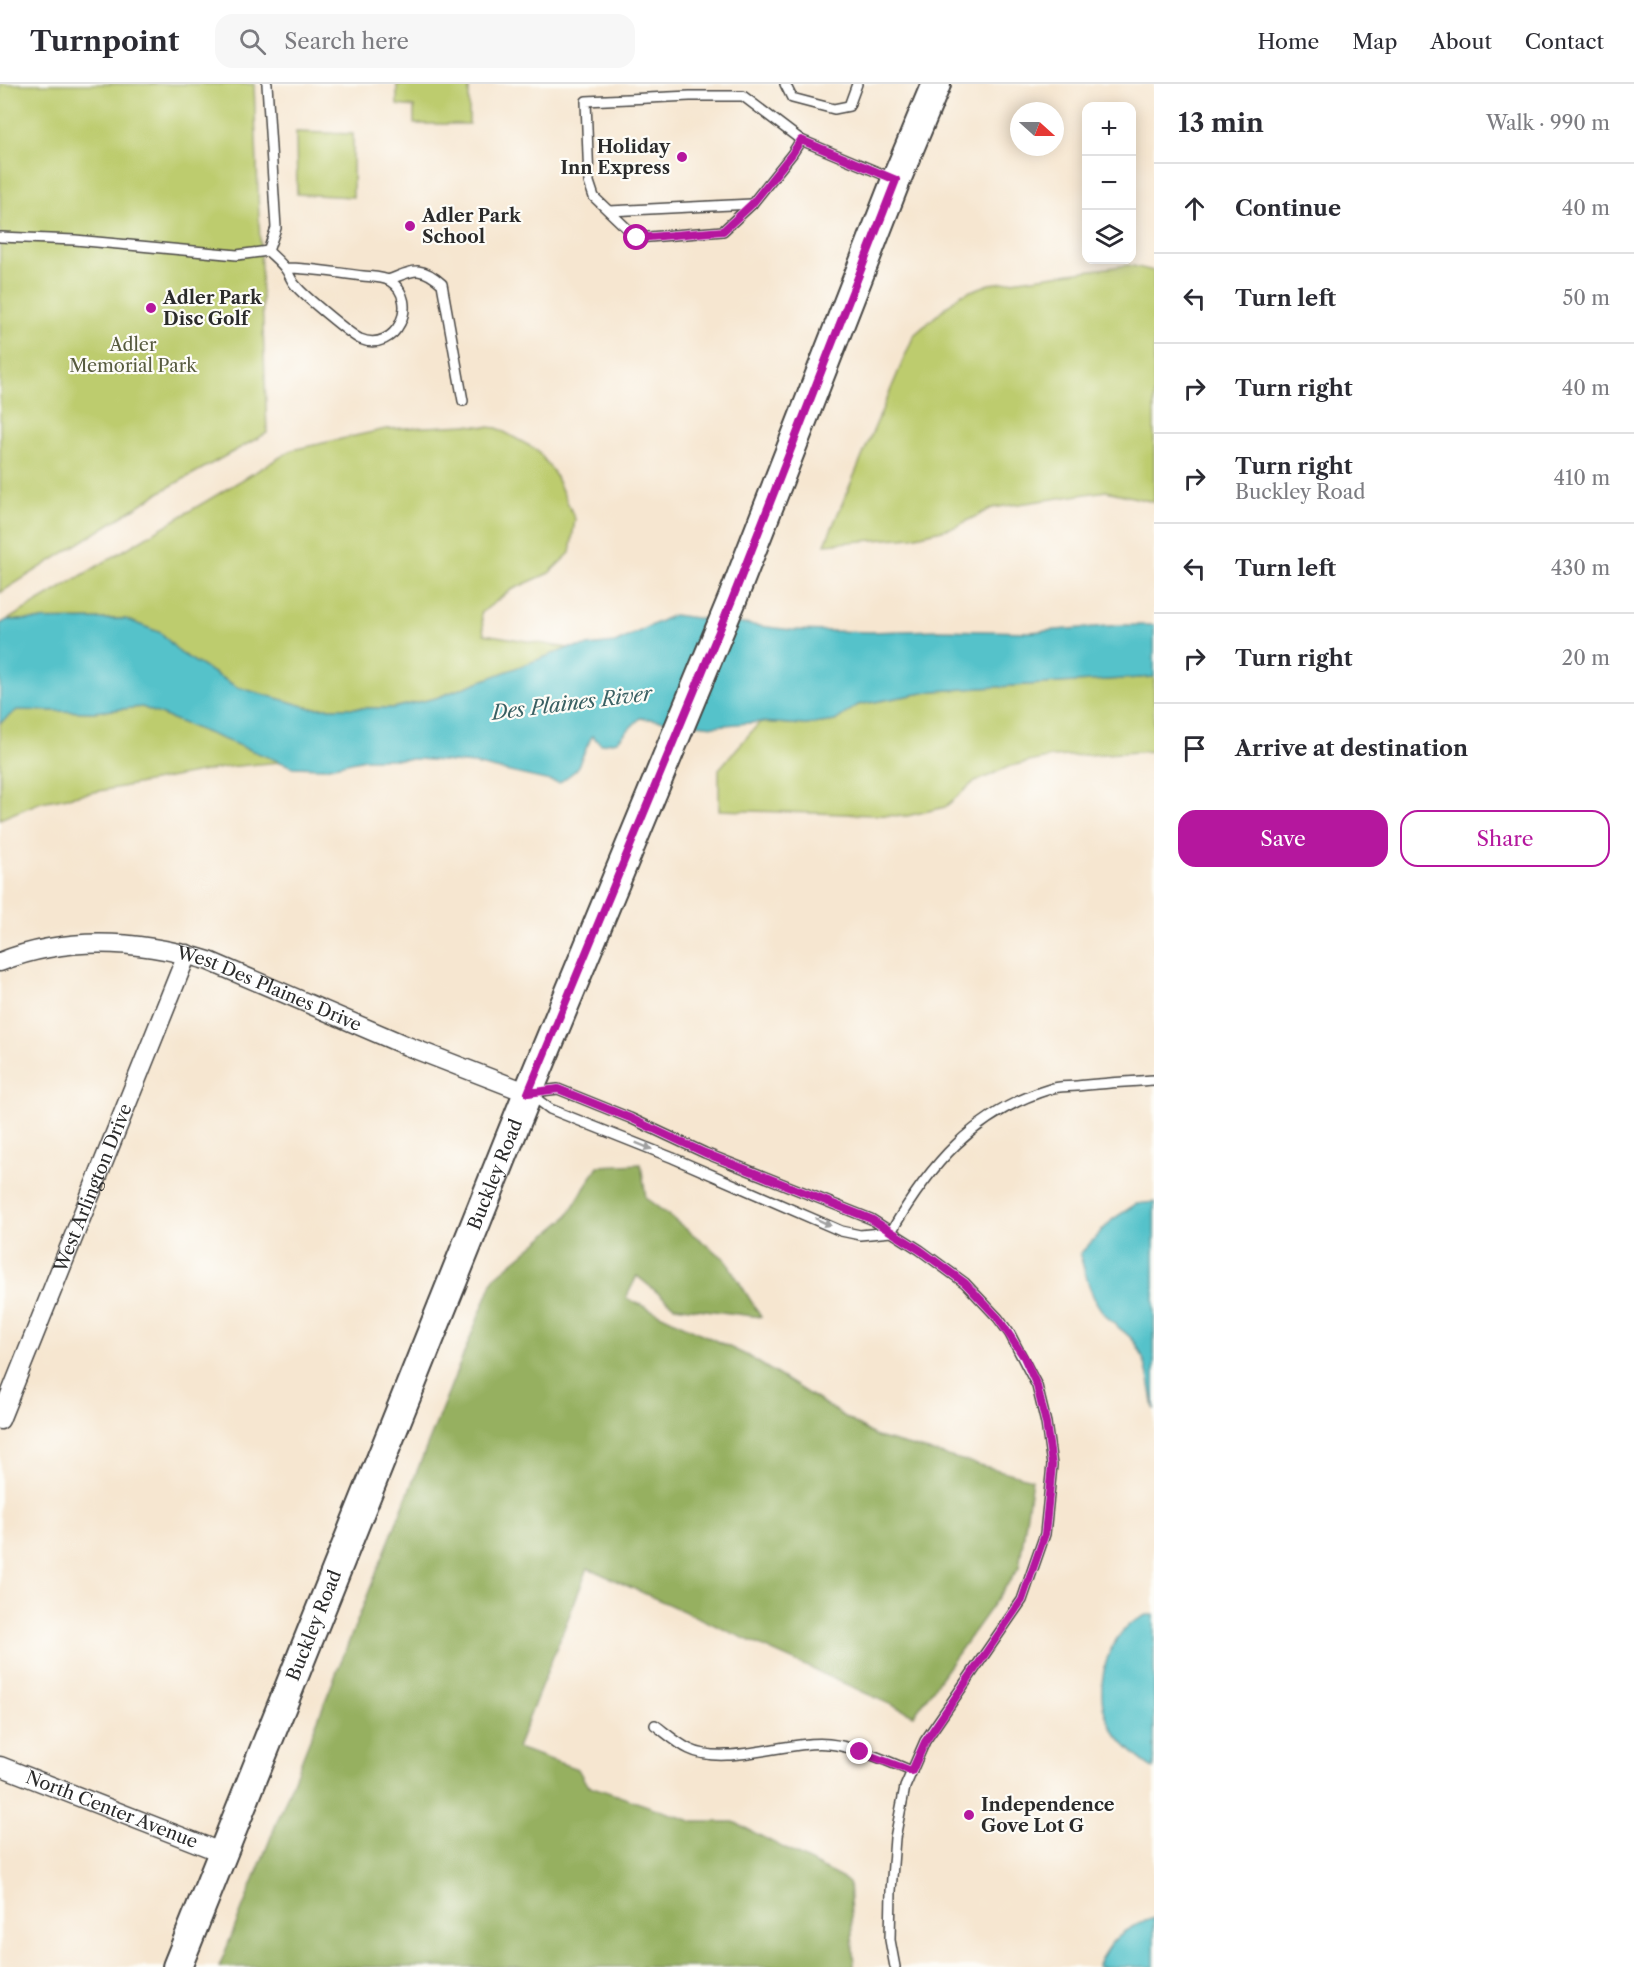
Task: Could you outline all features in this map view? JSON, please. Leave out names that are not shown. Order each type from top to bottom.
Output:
[{"type":"main road","name":"Buckley Road","points":[[177,1967],[528,1093],[732,600],[896,180],[936,84]]},
{"type":"street","name":"West Des Plaines Drive","points":[[0,962],[61,945],[121,943],[186,954],[209,961],[407,1046],[528,1093]]},
{"type":"street","name":"West Arlington Drive","points":[[0,1420],[186,954]]},
{"type":"street","name":"North Center Avenue","points":[[0,1766],[223,1853]]},
{"type":"lane","points":[[267,84],[276,228],[268,251]]},
{"type":"lane","points":[[689,84],[690,96]]},
{"type":"lane","points":[[785,84],[792,98],[834,109],[849,106],[857,84]]},
{"type":"lane","points":[[801,140],[752,204],[723,231],[637,238],[594,197],[589,182],[586,101],[743,96],[801,140],[896,180]]},
{"type":"lane","points":[[609,212],[752,204]]},
{"type":"lane","points":[[0,237],[75,240],[237,255],[268,251]]},
{"type":"lane","points":[[268,251],[285,268],[296,286],[357,338],[369,342],[392,335],[400,325],[404,313],[399,289],[388,280]]},
{"type":"lane","points":[[285,268],[304,268],[388,280],[415,271],[430,273],[442,284],[463,401]]},
{"type":"lane","points":[[891,1232],[909,1201],[945,1155],[969,1131],[1006,1107],[1051,1088],[1154,1080]]},
{"type":"lane","points":[[528,1093],[558,1089],[705,1153],[871,1219],[926,1254],[965,1283],[1010,1334],[1037,1386],[1046,1423],[1052,1465],[1045,1534],[1022,1600],[925,1742],[905,1787],[895,1838],[891,1891],[890,1940],[895,1967]]},
{"type":"lane","points":[[528,1093],[550,1109],[684,1162],[841,1231],[860,1235],[891,1232]]},
{"type":"lane","points":[[615,1135],[623,1116]]},
{"type":"lane","points":[[656,1725],[690,1750],[711,1756],[742,1754],[799,1744],[830,1744],[912,1771]]},
{"type":"green space","name":"Adler Park Disc Golf","points":[[0,84],[254,84],[267,433],[162,491],[0,593]]},
{"type":"green space","points":[[397,84],[469,84],[469,124],[414,124],[414,107],[397,105]]},
{"type":"green space","points":[[296,132],[353,134],[353,197],[297,194]]},
{"type":"green space","points":[[1129,265],[1154,271],[1154,502],[1106,491],[992,508],[955,527],[912,537],[825,544],[914,335],[960,295],[990,284]]},
{"type":"green space","points":[[467,425],[497,428],[537,450],[553,471],[575,519],[570,553],[549,573],[511,590],[481,613],[484,634],[569,648],[436,698],[393,708],[311,708],[237,687],[180,653],[161,633],[125,619],[7,620],[292,450],[386,429]]},
{"type":"green space","points":[[1154,677],[1154,751],[1052,757],[1010,766],[973,783],[945,807],[907,816],[719,810],[719,769],[760,722],[806,725],[835,721],[858,705],[934,691]]},
{"type":"green space","points":[[142,707],[281,762],[227,767],[41,802],[0,819],[0,723],[17,710],[93,712]]},
{"type":"green space","points":[[641,1164],[646,1198],[725,1259],[761,1317],[674,1306],[637,1276],[626,1298],[748,1356],[877,1437],[1032,1479],[1019,1568],[914,1715],[588,1568],[517,1748],[578,1769],[587,1785],[694,1822],[734,1822],[849,1882],[854,1967],[219,1967],[494,1278],[566,1218],[598,1166]]},
{"type":"water","name":"Des Plaines River","points":[[673,615],[791,630],[870,632],[939,630],[1030,632],[1121,625],[1154,625],[1154,677],[934,691],[858,705],[835,721],[806,725],[760,722],[714,726],[640,718],[617,741],[601,744],[592,736],[576,770],[559,783],[474,764],[419,759],[365,759],[324,768],[293,767],[142,707],[93,712],[17,710],[0,723],[0,624],[7,620],[125,619],[161,633],[180,653],[237,687],[311,708],[393,708],[436,698],[569,648],[615,643]]},
{"type":"water","points":[[1154,1202],[1154,1410],[1143,1357],[1134,1341],[1108,1318],[1097,1304],[1080,1254],[1113,1219],[1136,1204]]},
{"type":"water","points":[[1146,1615],[1154,1615],[1154,1769],[1131,1751],[1111,1727],[1106,1715],[1102,1687],[1107,1659],[1113,1645],[1130,1624]]},
{"type":"water","points":[[1154,1918],[1154,1967],[1097,1967],[1107,1949],[1119,1935]]},
{"type":"place","name":"Holiday Inn Express","points":[[682,157]]},
{"type":"place","name":"Adler Park School","points":[[410,226]]},
{"type":"place","name":"Adler Park Disc Golf","points":[[151,308]]},
{"type":"place","name":"Independence Gove Lot G","points":[[969,1815]]},
{"type":"route","points":[[637,238],[723,231],[752,204],[801,140],[896,180],[732,600],[528,1093],[558,1089],[630,1118],[705,1153],[871,1219],[920,1250],[965,1283],[998,1318],[1024,1357],[1037,1386],[1046,1423],[1052,1465],[1045,1534],[1022,1600],[925,1742],[912,1771],[860,1752]]},
{"type":"park label","name":"Adler Memorial Park","points":[[133,355]]}]
